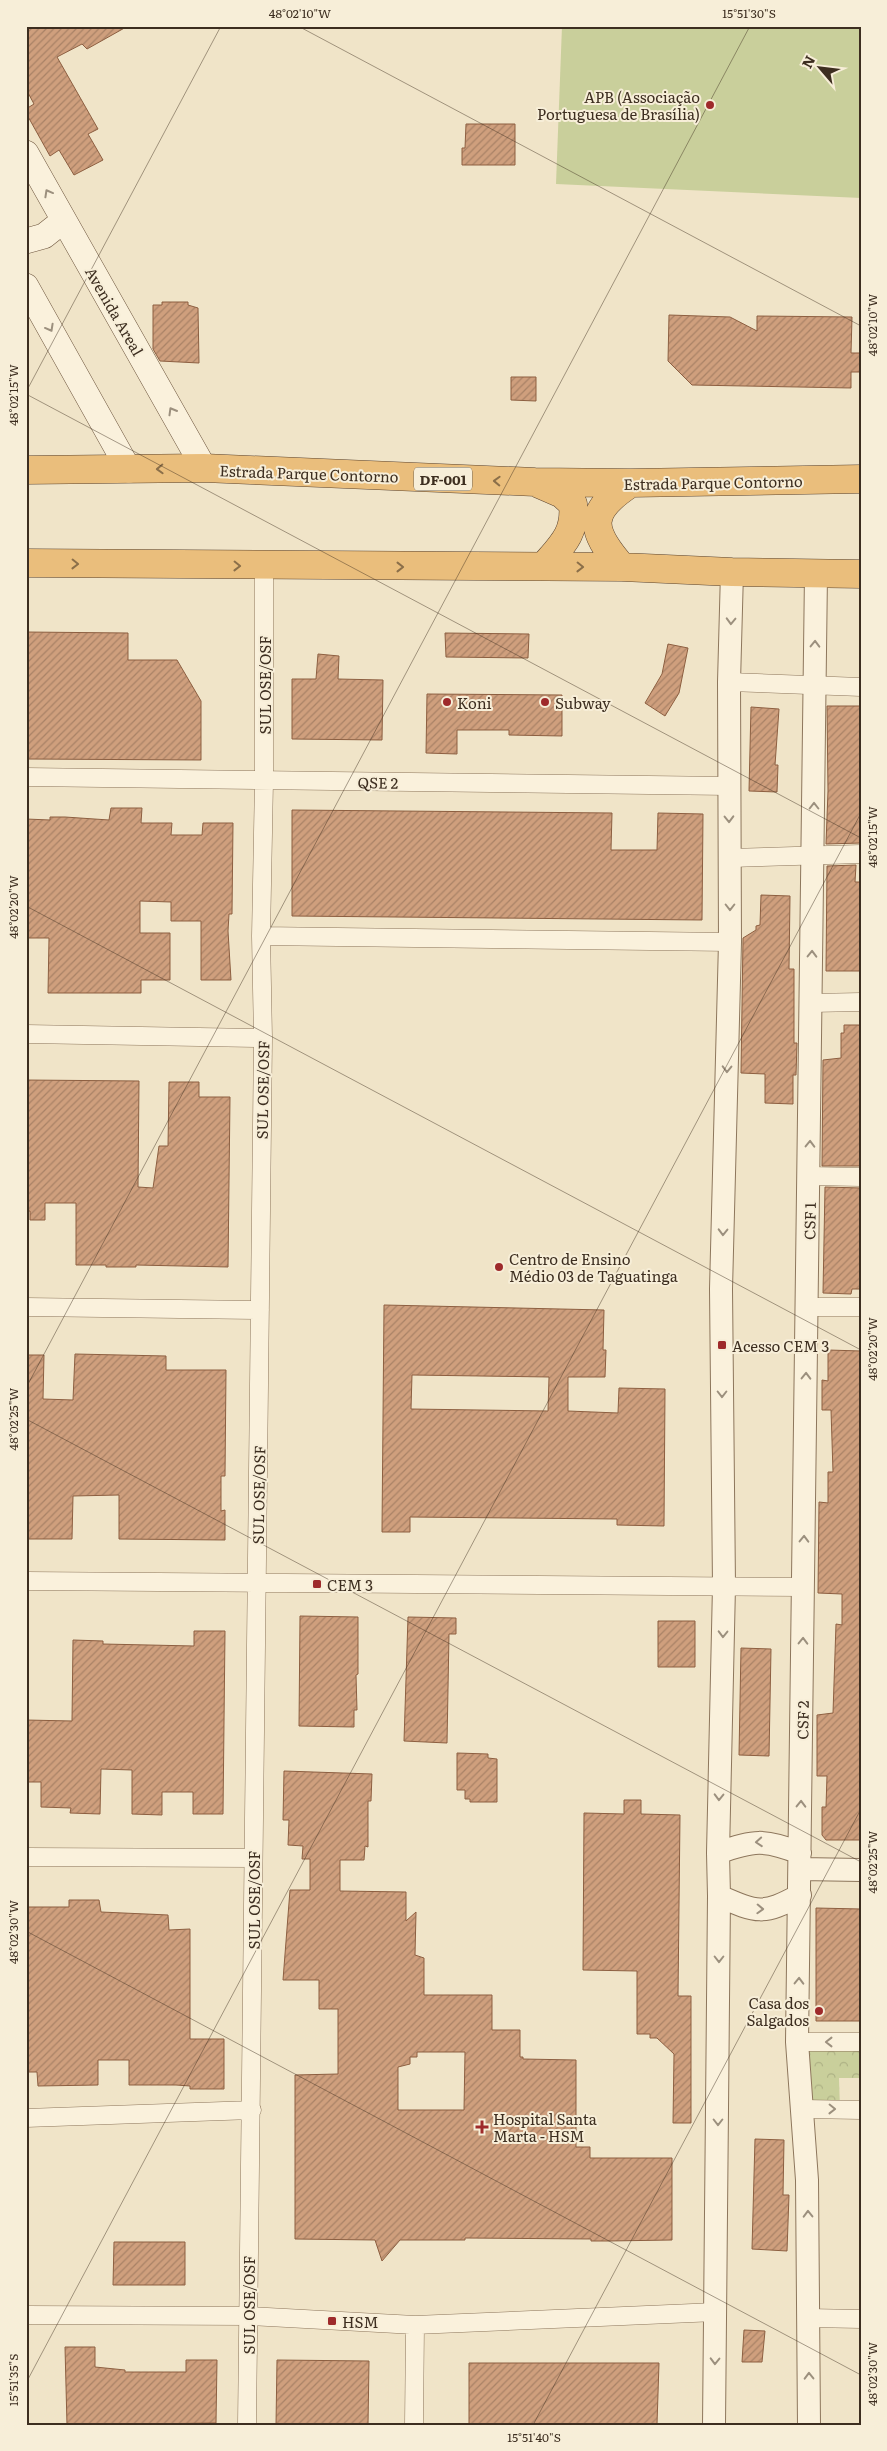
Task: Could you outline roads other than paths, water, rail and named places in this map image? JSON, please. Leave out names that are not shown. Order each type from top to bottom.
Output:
[{"type":"highway","name":"Estrada Parque Contorno","points":[[26,470],[204,468],[535,482],[631,483],[861,479]]},
{"type":"highway","points":[[535,482],[562,494],[573,504],[575,516],[572,531],[544,566]]},
{"type":"highway","points":[[622,567],[606,549],[600,537],[598,524],[601,507],[611,497],[631,483]]},
{"type":"highway","points":[[26,563],[622,567],[732,572],[861,574]]},
{"type":"main road","name":"Avenida Areal","points":[[26,154],[204,468]]},
{"type":"main road","points":[[26,241],[44,236],[63,221]]},
{"type":"main road","points":[[26,286],[129,470]]},
{"type":"street","name":"SUL OSE/OSF","points":[[247,2425],[263,1038],[261,936],[264,781],[264,566]]},
{"type":"street","points":[[714,2425],[720,1896],[718,1853],[724,1586],[722,1289],[730,942],[729,682],[732,572]]},
{"type":"street","name":"CSF 1","points":[[803,1587],[814,855],[816,574]]},
{"type":"street","points":[[729,682],[861,687]]},
{"type":"street","name":"QSE 2","points":[[26,777],[729,786]]},
{"type":"street","points":[[730,858],[861,854]]},
{"type":"street","points":[[261,936],[730,942]]},
{"type":"street","points":[[811,1003],[861,1002]]},
{"type":"street","points":[[26,1034],[263,1038]]},
{"type":"street","points":[[809,1176],[861,1177]]},
{"type":"street","points":[[807,1307],[861,1306]]},
{"type":"street","points":[[26,1307],[260,1310]]},
{"type":"street","points":[[26,1581],[803,1587]]},
{"type":"street","name":"CSF 2","points":[[800,1861],[803,1587]]},
{"type":"street","points":[[718,1853],[734,1847],[764,1841],[800,1861],[861,1870]]},
{"type":"street","points":[[26,1857],[253,1858]]},
{"type":"street","points":[[800,1861],[797,2042],[807,2180],[809,2425]]},
{"type":"street","points":[[720,1896],[746,1908],[762,1911],[776,1908],[800,1895]]},
{"type":"street","points":[[797,2042],[861,2042]]},
{"type":"street","points":[[803,2109],[861,2110]]},
{"type":"street","points":[[26,2118],[252,2110]]},
{"type":"street","points":[[26,2315],[248,2316],[415,2325],[716,2312]]},
{"type":"street","points":[[808,2318],[861,2319]]},
{"type":"street","points":[[414,2425],[415,2325]]},
{"type":"place","name":"APB (Associação Portuguesa de Brasília)","points":[[710,105]]},
{"type":"place","name":"Koni","points":[[447,702]]},
{"type":"place","name":"Subway","points":[[545,702]]},
{"type":"place","name":"Centro de Ensino Médio 03 de Taguatinga","points":[[499,1267]]},
{"type":"place","name":"Acesso CEM 3","points":[[722,1345]]},
{"type":"place","name":"CEM 3","points":[[317,1584]]},
{"type":"place","name":"Casa dos Salgados","points":[[819,2011]]},
{"type":"place","name":"Hospital Santa Marta - HSM","points":[[482,2127]]},
{"type":"place","name":"HSM","points":[[332,2321]]}]
